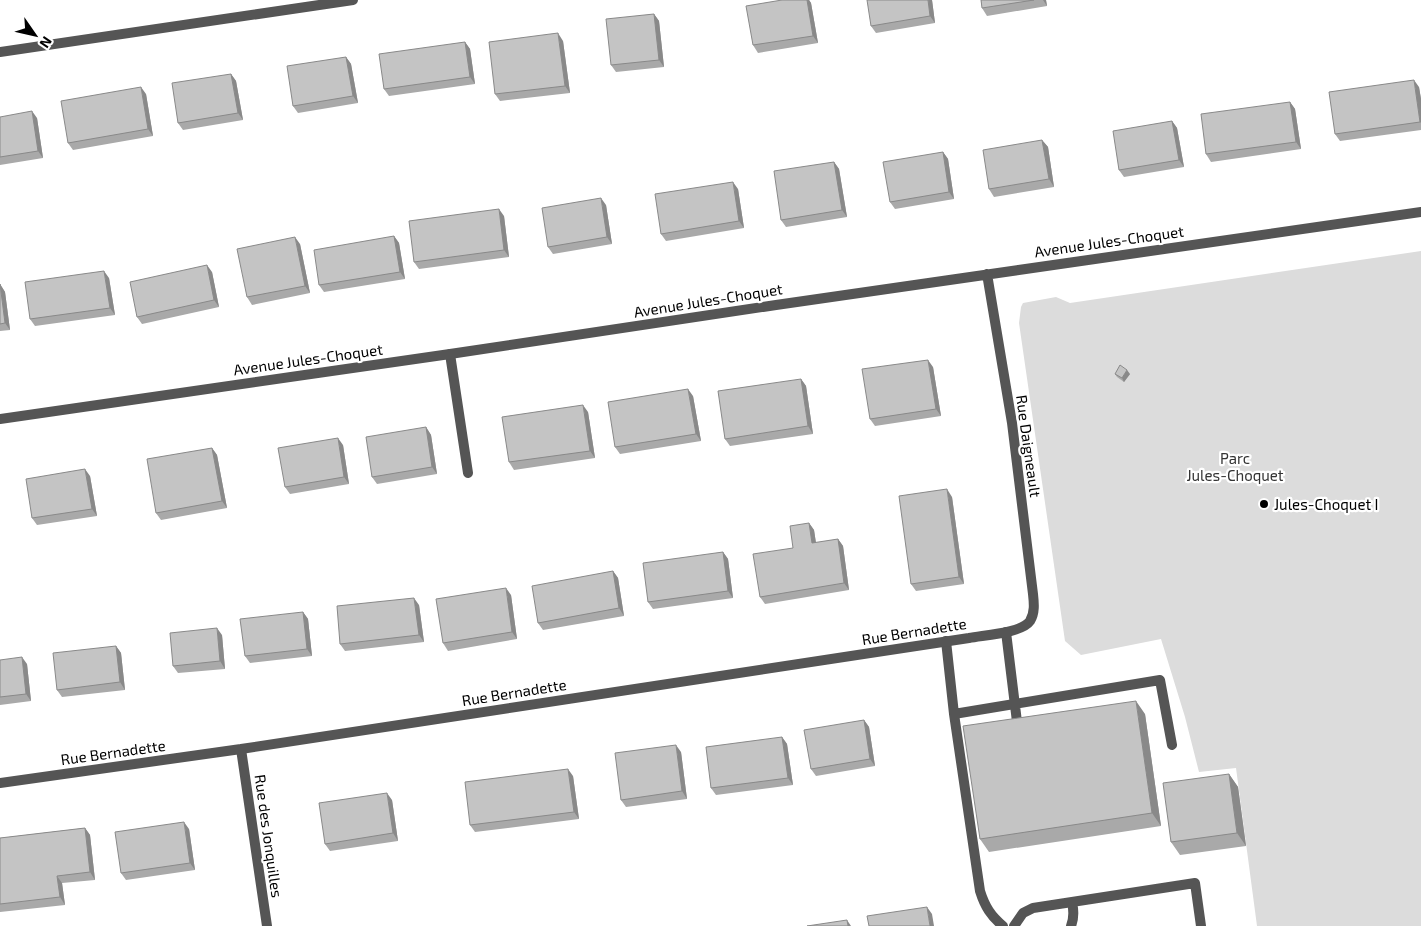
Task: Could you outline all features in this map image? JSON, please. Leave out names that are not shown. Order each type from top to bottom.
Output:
[{"type":"street","points":[[0,52],[353,0]]},
{"type":"street","name":"Avenue Jules-Choquet","points":[[0,419],[1421,212]]},
{"type":"street","name":"Rue Daigneault","points":[[987,274],[1012,422],[1030,564],[1034,610],[1029,622]]},
{"type":"street","points":[[450,354],[468,473]]},
{"type":"street","name":"Rue Bernadette","points":[[0,783],[241,749],[1006,632],[1024,626],[1029,622]]},
{"type":"street","points":[[1006,632],[1019,732]]},
{"type":"street","points":[[946,641],[954,714],[980,891],[983,902],[993,918],[1003,926]]},
{"type":"street","points":[[954,714],[1160,680],[1172,745]]},
{"type":"street","name":"Rue des Jonquilles","points":[[241,749],[267,926]]},
{"type":"street","points":[[1014,926],[1023,913],[1033,908],[1196,884],[1201,926]]},
{"type":"street","points":[[1071,926],[1074,909],[1072,903]]},
{"type":"green space","name":"Parc Jules-Choquet","points":[[1421,251],[1421,926],[1257,926],[1236,768],[1199,772],[1185,717],[1161,639],[1081,655],[1065,641],[1019,323],[1021,307],[1023,303],[1056,297],[1070,303]]},
{"type":"building","points":[[782,0],[807,0],[813,36],[753,45],[746,6]]},
{"type":"building","points":[[867,0],[928,0],[930,16],[871,26]]},
{"type":"building","points":[[981,0],[1034,0],[982,8]]},
{"type":"building","points":[[654,14],[659,60],[611,65],[606,19]]},
{"type":"building","points":[[558,33],[565,86],[495,94],[489,42]]},
{"type":"building","points":[[465,42],[470,77],[384,89],[379,54]]},
{"type":"building","points":[[346,57],[353,96],[293,106],[287,66]]},
{"type":"building","points":[[231,74],[238,113],[178,123],[172,83]]},
{"type":"building","points":[[1414,80],[1420,122],[1335,134],[1329,92]]},
{"type":"building","points":[[141,87],[148,129],[68,143],[61,101]]},
{"type":"building","points":[[1290,102],[1296,142],[1206,154],[1201,114]]},
{"type":"building","points":[[32,111],[38,151],[0,157],[0,117]]},
{"type":"building","points":[[1172,121],[1179,160],[1119,170],[1113,131]]},
{"type":"building","points":[[1042,140],[1049,179],[989,189],[983,150]]},
{"type":"building","points":[[943,152],[949,192],[890,202],[883,162]]},
{"type":"building","points":[[834,162],[842,210],[781,220],[774,171]]},
{"type":"building","points":[[733,182],[739,221],[661,234],[655,194]]},
{"type":"building","points":[[601,198],[607,237],[548,247],[542,208]]},
{"type":"building","points":[[499,209],[504,250],[414,262],[409,221]]},
{"type":"building","points":[[394,236],[400,272],[319,285],[314,250]]},
{"type":"building","points":[[295,237],[305,286],[247,297],[237,249]]},
{"type":"building","points":[[207,265],[214,300],[137,317],[130,282]]},
{"type":"building","points":[[104,271],[110,308],[30,319],[25,282]]},
{"type":"building","points":[[0,284],[5,323],[0,324]]},
{"type":"building","points":[[928,360],[936,409],[870,419],[862,369]]},
{"type":"building","points":[[1120,365],[1127,370],[1122,378],[1115,374]]},
{"type":"building","points":[[801,379],[808,426],[725,439],[718,391]]},
{"type":"building","points":[[688,389],[696,434],[615,447],[608,402]]},
{"type":"building","points":[[583,405],[590,451],[509,462],[502,417]]},
{"type":"building","points":[[426,427],[432,467],[372,477],[366,437]]},
{"type":"building","points":[[338,438],[344,477],[285,487],[278,448]]},
{"type":"building","points":[[212,448],[222,501],[156,513],[147,459]]},
{"type":"building","points":[[85,469],[92,509],[32,518],[26,479]]},
{"type":"building","points":[[947,489],[959,577],[911,584],[899,496]]},
{"type":"building","points":[[809,523],[812,543],[838,539],[844,583],[760,597],[753,554],[793,548],[790,526]]},
{"type":"building","points":[[723,552],[728,591],[648,602],[643,563]]},
{"type":"building","points":[[613,571],[619,608],[538,623],[532,586]]},
{"type":"building","points":[[506,588],[512,632],[443,643],[436,599]]},
{"type":"building","points":[[414,598],[419,635],[340,644],[337,606]]},
{"type":"building","points":[[303,612],[307,649],[245,656],[240,619]]},
{"type":"building","points":[[217,628],[220,661],[173,666],[170,633]]},
{"type":"building","points":[[116,646],[120,682],[57,690],[53,653]]},
{"type":"building","points":[[22,657],[26,694],[0,697],[0,660]]},
{"type":"building","points":[[1136,701],[1152,813],[980,839],[963,726]]},
{"type":"building","points":[[864,720],[870,759],[811,769],[804,730]]},
{"type":"building","points":[[782,737],[788,778],[711,788],[706,747]]},
{"type":"building","points":[[676,745],[682,791],[621,800],[615,753]]},
{"type":"building","points":[[568,769],[574,812],[470,825],[465,782]]},
{"type":"building","points":[[1229,774],[1237,833],[1171,842],[1163,783]]},
{"type":"building","points":[[387,793],[393,833],[325,844],[319,803]]},
{"type":"building","points":[[184,822],[190,863],[121,873],[115,832]]},
{"type":"building","points":[[85,828],[90,872],[57,876],[60,897],[0,904],[0,838]]},
{"type":"building","points":[[927,907],[930,926],[869,926],[867,916]]},
{"type":"building","points":[[847,920],[848,926],[807,926]]},
{"type":"place","name":"Jules-Choquet I","points":[[1264,504]]}]
